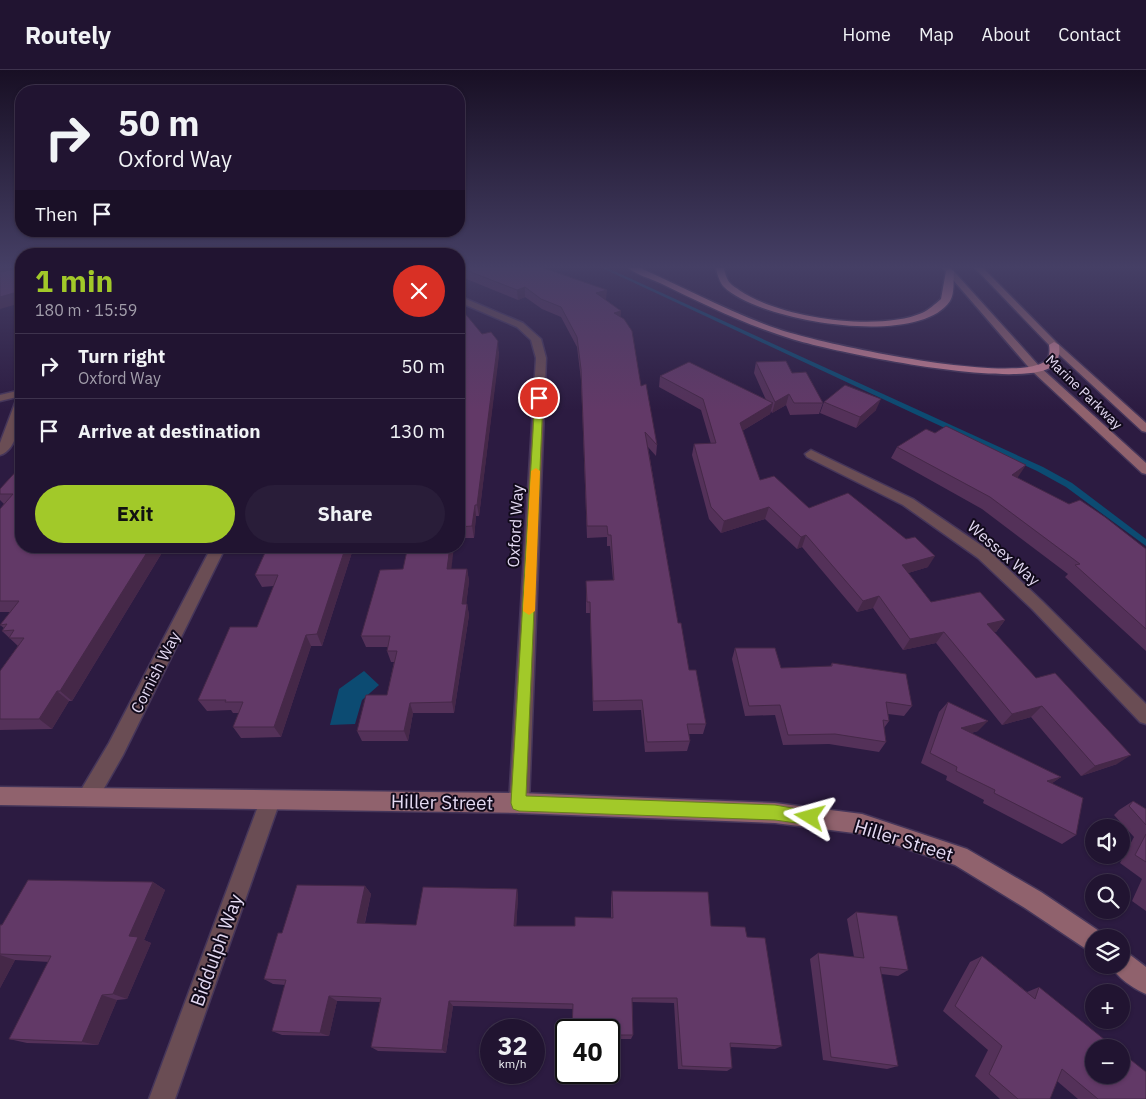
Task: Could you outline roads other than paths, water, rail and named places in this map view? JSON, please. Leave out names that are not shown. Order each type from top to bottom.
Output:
[{"type":"highway","points":[[731,314],[781,333],[840,349],[938,365],[1004,370],[1036,369],[1047,365],[1053,359],[1056,353],[1054,345]]},
{"type":"highway","points":[[789,314],[806,319],[853,324],[903,322],[925,314]]},
{"type":"main road","name":"Marine Parkway","points":[[988,314],[1036,369],[1146,470]]},
{"type":"main road","name":"Marine Parkway","points":[[1024,314],[1054,345],[1146,429]]},
{"type":"main road","name":"Hiller Street","points":[[0,796],[519,803],[775,813],[862,824],[960,856],[1033,900],[1085,935]]},
{"type":"main road","points":[[1130,969],[1146,982]]},
{"type":"street","name":"Oxford Way","points":[[493,314],[520,325],[536,339],[541,358],[519,803]]},
{"type":"street","points":[[0,398],[15,394]]},
{"type":"street","points":[[0,451],[8,439],[15,420]]},
{"type":"street","name":"Wessex Way","points":[[811,454],[908,502],[983,554],[1037,605],[1146,716]]},
{"type":"street","name":"Cornish Way","points":[[88,797],[116,749],[215,553]]},
{"type":"street","name":"Biddulph Way","points":[[162,1099],[270,801]]},
{"type":"water","points":[[364,671],[379,685],[362,700],[355,724],[330,725],[339,689]]},
{"type":"waterway","points":[[704,314],[1040,469],[1069,485],[1146,543]]}]
